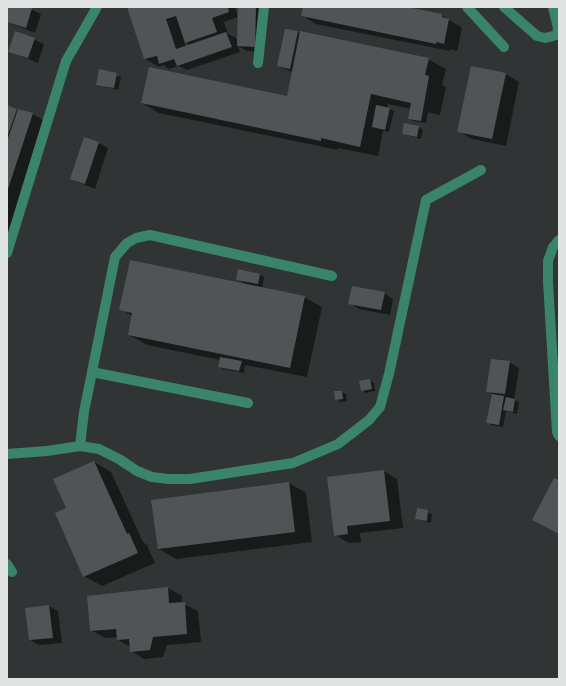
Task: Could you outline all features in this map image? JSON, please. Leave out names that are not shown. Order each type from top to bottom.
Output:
[{"type":"street","points":[[7,253],[66,61],[97,7]]},
{"type":"street","points":[[258,63],[264,7]]},
{"type":"street","points":[[467,7],[504,47]]},
{"type":"street","points":[[504,7],[537,36],[545,38],[557,35],[558,28],[553,7]]},
{"type":"street","points":[[7,454],[47,451],[80,446],[99,449],[119,459],[137,471],[152,477],[190,479],[293,463],[338,444],[369,420],[380,407],[389,374],[426,200],[481,170]]},
{"type":"street","points":[[80,446],[84,412],[115,257],[127,242],[136,238],[150,235],[332,276]]},
{"type":"street","points":[[559,240],[553,247],[548,261],[557,432],[559,436]]},
{"type":"street","points":[[92,372],[248,403]]},
{"type":"building","points":[[7,7],[32,8],[26,28],[7,22]]},
{"type":"building","points":[[127,7],[228,7],[229,12],[212,18],[217,32],[185,43],[176,16],[166,19],[176,49],[226,32],[232,47],[177,66],[174,59],[159,64],[157,56],[144,59]]},
{"type":"building","points":[[238,7],[256,7],[255,47],[237,46]]},
{"type":"building","points":[[303,7],[407,7],[442,14],[442,17],[449,19],[444,44],[436,42],[436,44],[301,16]]},
{"type":"building","points":[[285,29],[298,31],[290,69],[277,66]]},
{"type":"building","points":[[15,31],[35,38],[28,58],[8,52]]},
{"type":"building","points":[[300,31],[429,58],[425,75],[429,76],[421,121],[408,119],[411,103],[371,94],[360,147],[321,138],[321,141],[141,103],[149,67],[287,96]]},
{"type":"building","points":[[471,66],[506,73],[492,139],[457,132]]},
{"type":"building","points":[[99,69],[117,73],[114,88],[96,85]]},
{"type":"building","points":[[7,105],[17,109],[7,137]]},
{"type":"building","points":[[376,105],[390,108],[385,130],[372,127]]},
{"type":"building","points":[[18,109],[33,113],[7,192],[7,141]]},
{"type":"building","points":[[404,123],[419,126],[417,137],[402,134]]},
{"type":"building","points":[[84,137],[99,142],[85,184],[70,179]]},
{"type":"building","points":[[130,260],[305,296],[290,368],[128,335],[132,313],[119,310]]},
{"type":"building","points":[[238,269],[260,274],[258,284],[236,280]]},
{"type":"building","points":[[352,286],[385,292],[381,310],[348,304]]},
{"type":"building","points":[[220,357],[242,361],[239,371],[218,367]]},
{"type":"building","points":[[491,359],[510,361],[505,394],[486,392]]},
{"type":"building","points":[[370,379],[372,389],[361,391],[359,381]]},
{"type":"building","points":[[334,391],[342,391],[343,399],[335,400]]},
{"type":"building","points":[[492,394],[504,396],[499,425],[486,423]]},
{"type":"building","points":[[506,397],[515,399],[513,412],[503,410]]},
{"type":"building","points":[[94,461],[127,534],[129,533],[138,553],[83,577],[55,513],[66,508],[53,479]]},
{"type":"building","points":[[384,470],[390,521],[347,526],[348,534],[334,536],[327,477]]},
{"type":"building","points":[[554,478],[559,480],[559,534],[532,520]]},
{"type":"building","points":[[289,482],[295,532],[158,549],[151,500]]},
{"type":"building","points":[[417,508],[428,510],[427,521],[415,519]]},
{"type":"building","points":[[168,587],[169,603],[185,602],[187,634],[153,637],[150,650],[130,652],[129,639],[117,640],[116,629],[90,631],[87,596]]},
{"type":"building","points":[[49,605],[53,638],[29,640],[25,608]]}]
